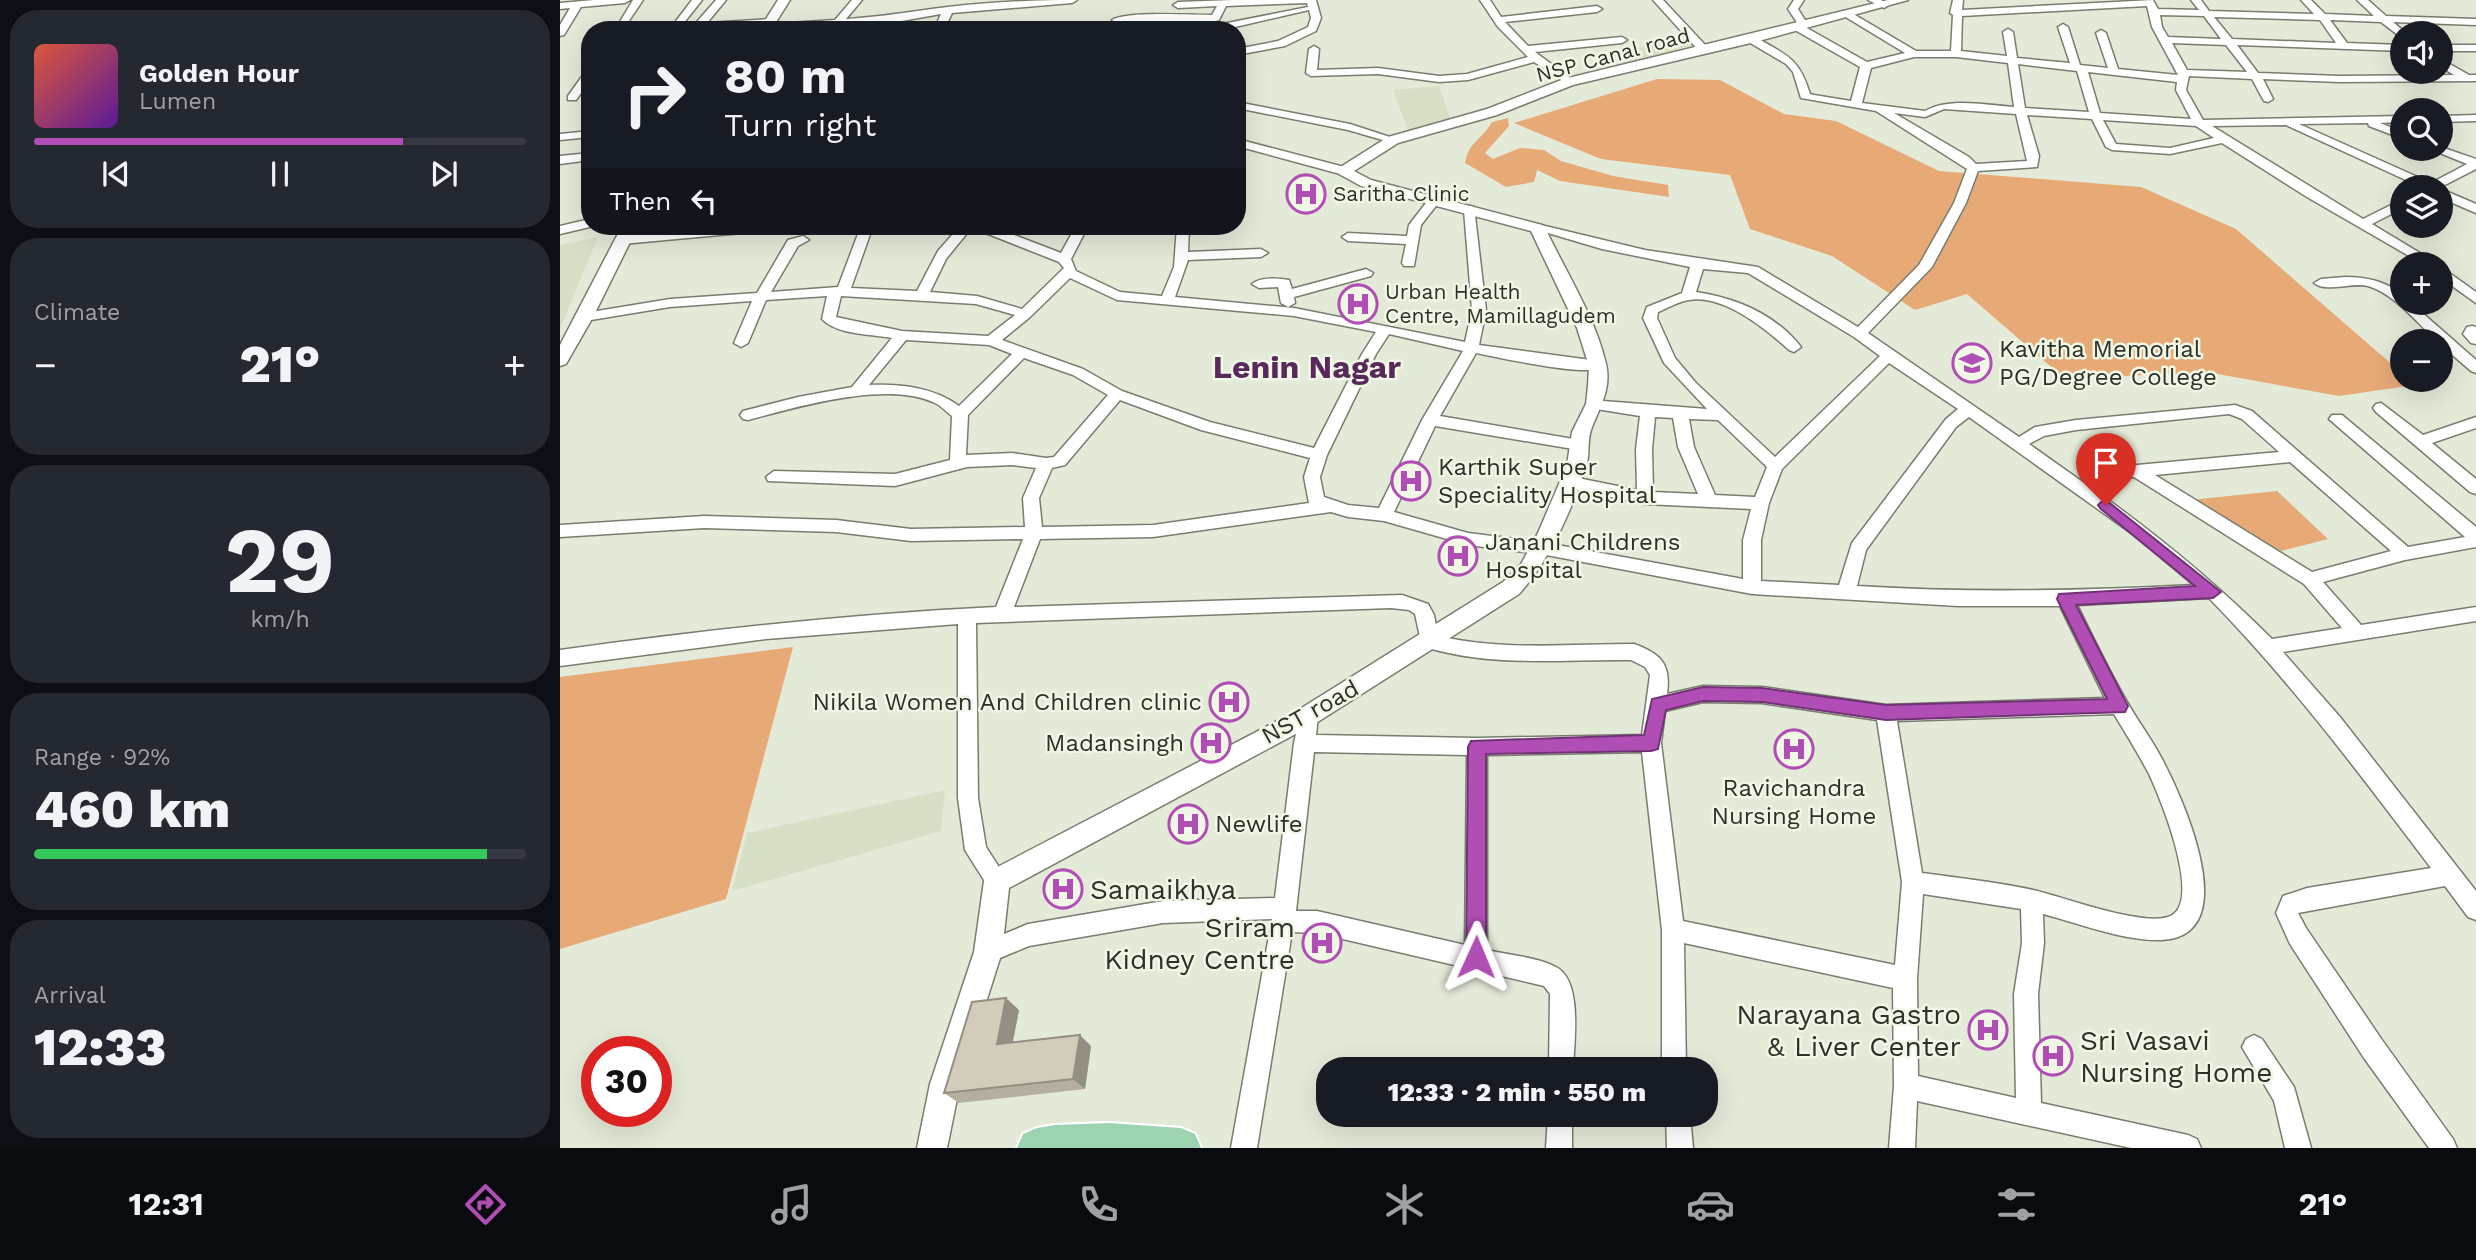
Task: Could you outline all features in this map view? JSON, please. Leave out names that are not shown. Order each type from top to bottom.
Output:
[{"type":"main road","points":[[1037,1148],[1068,1142],[1140,1143],[1181,1148]]},
{"type":"street","points":[[560,6],[625,0]]},
{"type":"street","points":[[624,21],[638,0]]},
{"type":"street","points":[[681,21],[697,0]]},
{"type":"street","points":[[702,21],[721,0]]},
{"type":"street","points":[[770,21],[784,0]]},
{"type":"street","points":[[840,21],[857,0]]},
{"type":"street","points":[[894,21],[948,10],[1072,0]]},
{"type":"street","points":[[1485,0],[1524,50],[1569,82]]},
{"type":"street","points":[[1658,0],[1704,50]]},
{"type":"street","points":[[1800,0],[1793,9],[1800,26],[1866,66],[1913,54],[1956,54],[2079,68],[2184,76],[2473,80]]},
{"type":"street","name":"NSP Canal road","points":[[1344,171],[1393,140],[1492,112],[1569,82],[1751,39],[1847,14],[1878,2],[1902,0]]},
{"type":"street","points":[[1956,54],[1955,13],[1958,0]]},
{"type":"street","points":[[2196,0],[2256,77],[2269,99]]},
{"type":"street","points":[[2253,0],[2265,17]]},
{"type":"street","points":[[2306,0],[2345,48]]},
{"type":"street","points":[[2362,0],[2390,26]]},
{"type":"street","points":[[1178,5],[1309,3]]},
{"type":"street","points":[[1232,21],[1309,3]]},
{"type":"street","points":[[1246,50],[1281,44],[1312,29],[1316,18],[1309,3]]},
{"type":"street","points":[[1036,21],[1037,4]]},
{"type":"street","points":[[560,33],[577,5]]},
{"type":"street","points":[[1216,21],[1222,5]]},
{"type":"street","points":[[1955,13],[2151,5],[2208,15],[2476,22]]},
{"type":"street","points":[[2151,5],[2157,27],[2184,76],[2182,90],[2199,123],[2411,252]]},
{"type":"street","points":[[1499,20],[1597,9]]},
{"type":"street","points":[[943,21],[948,10]]},
{"type":"street","points":[[1847,14],[1913,54]]},
{"type":"street","points":[[1117,20],[1137,21]]},
{"type":"street","points":[[2063,27],[2095,115],[2109,145],[2117,148],[2170,151],[2224,139]]},
{"type":"street","points":[[1874,106],[1965,160],[1973,168],[2033,164],[2034,156],[2020,110],[2008,32]]},
{"type":"street","points":[[2101,33],[2114,71]]},
{"type":"street","points":[[1751,39],[1790,62],[1798,72],[1805,96],[1809,99],[1925,114],[1932,113],[1938,107],[2199,123],[2390,119]]},
{"type":"street","points":[[1524,50],[1622,40]]},
{"type":"street","points":[[2166,40],[2390,48]]},
{"type":"street","points":[[2453,48],[2476,48]]},
{"type":"street","points":[[1314,49],[1311,73],[1378,71],[1439,79],[1468,78],[1536,58]]},
{"type":"street","points":[[1856,103],[1866,66]]},
{"type":"street","points":[[2453,69],[2473,80]]},
{"type":"street","points":[[566,98],[581,82]]},
{"type":"street","points":[[1246,107],[1350,127],[1393,140]]},
{"type":"street","points":[[2453,119],[2476,118]]},
{"type":"street","points":[[2364,120],[2390,130]]},
{"type":"street","points":[[2285,122],[2404,175]]},
{"type":"street","points":[[560,137],[581,135]]},
{"type":"street","points":[[1246,144],[1344,171],[1366,183],[1433,202],[1574,238],[1764,279],[1859,334],[2085,490],[2147,536],[2213,592],[2268,647],[2333,723],[2476,909]]},
{"type":"street","points":[[576,158],[581,152]]},
{"type":"street","points":[[2453,155],[2476,164]]},
{"type":"street","points":[[560,160],[581,157]]},
{"type":"street","points":[[2453,176],[2476,164]]},
{"type":"street","points":[[1859,334],[1925,267],[1960,203],[1973,168]]},
{"type":"street","points":[[2453,198],[2476,209]]},
{"type":"street","points":[[1409,263],[1415,225],[1433,202]]},
{"type":"street","points":[[1384,515],[1430,420],[1471,349],[1479,310],[1470,210]]},
{"type":"street","points":[[2363,224],[2390,210]]},
{"type":"street","points":[[560,230],[581,225]]},
{"type":"street","name":"NST road","points":[[997,881],[1308,716],[1511,588],[1528,570],[1541,548],[1577,465],[1581,432],[1595,404],[1598,366],[1585,328],[1538,228]]},
{"type":"street","points":[[560,360],[585,317],[625,235]]},
{"type":"street","points":[[863,235],[829,319],[838,324],[902,335],[990,341],[1078,372],[1117,394],[1206,426],[1319,455]]},
{"type":"street","points":[[922,295],[929,273],[956,235]]},
{"type":"street","points":[[1000,235],[1067,266],[1116,296],[1294,312],[1547,363],[1598,366]]},
{"type":"street","points":[[990,341],[1025,314],[1067,266],[1079,235]]},
{"type":"street","points":[[1166,302],[1183,256],[1183,235]]},
{"type":"street","points":[[1348,237],[1412,240]]},
{"type":"street","points":[[741,343],[761,296],[793,243],[803,240]]},
{"type":"street","points":[[1183,256],[1261,253]]},
{"type":"street","points":[[1688,295],[1698,263]]},
{"type":"street","points":[[1286,295],[1366,273]]},
{"type":"street","points":[[2321,284],[2365,280],[2390,291]]},
{"type":"street","points":[[2453,280],[2473,294]]},
{"type":"street","points":[[1259,284],[1284,283],[1294,312]]},
{"type":"street","points":[[585,317],[670,303],[839,292],[977,300],[1025,314]]},
{"type":"street","points":[[1775,466],[1691,386],[1669,360],[1650,318],[1652,310],[1688,295],[1735,303],[1774,328],[1794,347]]},
{"type":"street","points":[[2417,315],[2476,368]]},
{"type":"street","points":[[1385,329],[1369,354],[1319,455],[1312,477],[1315,502],[1348,511],[1384,515],[1468,539],[1541,548],[1752,587],[1958,599],[2065,599],[2213,592]]},
{"type":"street","points":[[855,393],[902,335]]},
{"type":"street","points":[[958,463],[960,414],[1023,352]]},
{"type":"street","points":[[1752,587],[1752,540],[1760,503],[1775,466],[1888,356]]},
{"type":"street","points":[[748,415],[845,391],[855,393],[911,390],[951,404],[960,414]]},
{"type":"street","points":[[774,477],[895,480],[958,463],[1013,459],[1046,464],[1059,461],[1097,413],[1117,394]]},
{"type":"street","points":[[1595,404],[1648,412],[1722,415]]},
{"type":"street","points":[[2381,408],[2476,488]]},
{"type":"street","points":[[1849,591],[1848,583],[1858,548],[1951,423],[1969,409]]},
{"type":"street","points":[[2018,444],[2040,431],[2076,425],[2230,409],[2247,415],[2405,554]]},
{"type":"street","points":[[1645,498],[1644,449],[1648,412]]},
{"type":"street","points":[[1680,412],[1686,447],[1710,502]]},
{"type":"street","points":[[2337,419],[2476,538]]},
{"type":"street","points":[[1430,420],[1579,445]]},
{"type":"street","points":[[2421,441],[2476,422]]},
{"type":"street","points":[[2085,490],[2115,473],[2293,456]]},
{"type":"street","points":[[1002,614],[1034,532],[1031,498],[1046,464]]},
{"type":"street","points":[[2137,471],[2310,579],[2357,632]]},
{"type":"street","points":[[1568,482],[1645,498],[1760,503]]},
{"type":"street","points":[[560,531],[704,522],[836,526],[911,535],[1153,531],[1330,506]]},
{"type":"street","points":[[2310,579],[2476,538]]},
{"type":"street","points":[[1913,882],[2032,900],[2140,926],[2175,927],[2188,919],[2195,900],[2193,866],[2156,768],[2119,706],[2065,599]]},
{"type":"street","points":[[560,658],[713,637],[967,615],[1407,601],[1419,606],[1426,613],[1429,641],[1452,648],[1481,651],[1634,652],[1652,662],[1660,674],[1651,743],[1673,930],[1674,1057]]},
{"type":"street","points":[[2268,647],[2476,614]]},
{"type":"street","points":[[932,1148],[945,1084],[988,952],[997,881],[976,850],[968,798],[965,673],[967,615]]},
{"type":"street","points":[[1658,704],[1703,694],[1762,695],[1886,713],[2119,706]]},
{"type":"street","points":[[1886,713],[1913,882],[1905,979],[1906,1086],[1902,1148]]},
{"type":"street","points":[[1244,1148],[1283,914],[1308,716]]},
{"type":"street","points":[[1304,743],[1477,747],[1651,743]]},
{"type":"street","points":[[1476,957],[1477,747]]},
{"type":"street","points":[[2444,1148],[2373,1049],[2298,936],[2287,913],[2291,904],[2307,899],[2448,875]]},
{"type":"street","points":[[2029,1111],[2026,995],[2029,961],[2034,943],[2032,900]]},
{"type":"street","points":[[988,952],[1028,935],[1163,912],[1283,914],[1550,976],[1560,985],[1562,994],[1561,1057]]},
{"type":"street","points":[[1673,930],[1905,979]]},
{"type":"street","points":[[2254,1047],[2285,1096],[2298,1148]]},
{"type":"street","points":[[1906,1086],[2188,1148]]},
{"type":"street","points":[[1559,1148],[1560,1127]]},
{"type":"street","points":[[1679,1127],[1680,1148]]},
{"type":"shaded area","points":[[1679,39],[1690,46],[1623,63],[1611,54]]},
{"type":"shaded area","points":[[1657,79],[1720,80],[1784,114],[1836,121],[1939,171],[2141,187],[2236,229],[2390,363],[2390,389],[2339,396],[2212,373],[2064,378],[1967,294],[1915,310],[1832,256],[1750,229],[1730,175],[1601,159],[1514,123]]},
{"type":"shaded area","points":[[1439,86],[1450,118],[1408,130],[1393,90]]},
{"type":"shaded area","points":[[1508,118],[1509,126],[1485,153],[1493,159],[1520,148],[1544,150],[1561,161],[1613,176],[1668,185],[1669,197],[1560,181],[1537,170],[1534,182],[1506,187],[1465,163],[1473,145],[1492,122]]},
{"type":"shaded area","points":[[598,237],[560,329],[560,245]]},
{"type":"shaded area","points":[[2277,491],[2328,539],[2277,552],[2190,500]]},
{"type":"shaded area","points":[[793,647],[726,899],[560,949],[560,677]]},
{"type":"shaded area","points":[[945,790],[941,831],[732,891],[747,833]]},
{"type":"building","points":[[1006,998],[997,1044],[1080,1035],[1073,1079],[944,1093],[972,1002]]},
{"type":"place","name":"Saritha Clinic","points":[[1306,194]]},
{"type":"place","name":"Urban Health Centre, Mamillagudem","points":[[1358,304]]},
{"type":"place","name":"Kavitha Memorial PG/Degree College","points":[[1972,363]]},
{"type":"place","name":"Karthik Super Speciality Hospital","points":[[1411,481]]},
{"type":"place","name":"Janani Childrens Hospital","points":[[1458,556]]},
{"type":"place","name":"Nikila Women And Children clinic","points":[[1229,702]]},
{"type":"place","name":"Madansingh","points":[[1211,743]]},
{"type":"place","name":"Ravichandra Nursing Home","points":[[1794,749]]},
{"type":"place","name":"Newlife","points":[[1188,824]]},
{"type":"place","name":"Samaikhya","points":[[1063,889]]},
{"type":"place","name":"Sriram Kidney Centre","points":[[1322,943]]},
{"type":"place","name":"Narayana Gastro & Liver Center","points":[[1988,1030]]},
{"type":"place","name":"Sri Vasavi Nursing Home","points":[[2053,1056]]},
{"type":"district","name":"Lenin Nagar","points":[[1307,367]]},
{"type":"route","points":[[1476,957],[1477,747],[1651,743],[1658,704],[1703,694],[1762,695],[1886,713],[2119,706],[2065,599],[2213,592],[2106,505]]}]
